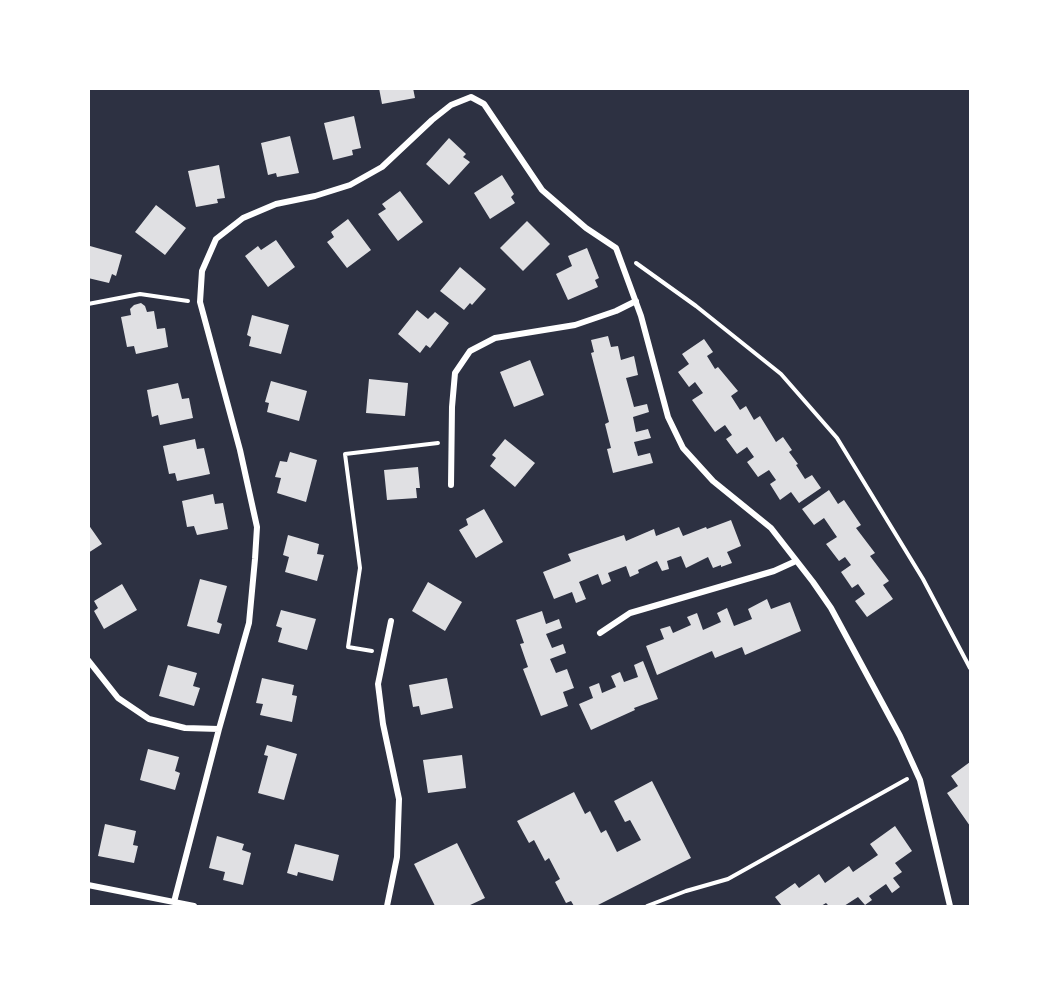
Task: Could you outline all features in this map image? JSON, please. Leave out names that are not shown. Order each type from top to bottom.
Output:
[{"type":"street","points":[[465,88],[471,97],[484,104],[542,190],[586,228],[616,248],[636,301],[668,417],[683,448],[713,481],[771,528],[831,608],[917,772],[950,906]]},
{"type":"street","points":[[174,902],[249,623],[257,527],[240,450],[200,302],[202,271],[216,239],[243,218],[276,204],[315,196],[351,185],[382,167],[451,105],[471,97]]},
{"type":"street","points":[[451,485],[455,373],[470,351],[495,338],[575,325],[616,311],[636,301]]},
{"type":"street","points":[[600,633],[630,613],[774,572],[796,561]]},
{"type":"street","points":[[387,906],[397,857],[399,799],[382,724],[378,684],[391,621]]},
{"type":"street","points":[[88,660],[118,698],[149,719],[185,728],[219,729]]},
{"type":"street","points":[[89,885],[194,906]]},
{"type":"path","points":[[616,248],[696,306],[781,374],[837,438],[923,579],[970,668]]},
{"type":"path","points":[[88,304],[140,294],[200,302]]},
{"type":"path","points":[[384,653],[348,647],[360,568],[345,454],[451,442]]},
{"type":"path","points":[[647,906],[686,891],[728,879],[917,772]]},
{"type":"building","points":[[379,88],[413,88],[415,98],[382,104]]},
{"type":"building","points":[[354,116],[361,148],[352,150],[353,155],[333,160],[324,123]]},
{"type":"building","points":[[290,136],[299,173],[277,177],[276,173],[268,175],[261,143]]},
{"type":"building","points":[[449,138],[466,154],[463,157],[470,162],[449,185],[426,164]]},
{"type":"building","points":[[219,165],[225,198],[217,199],[218,203],[196,207],[188,171]]},
{"type":"building","points":[[502,175],[514,194],[511,197],[515,203],[490,219],[474,193]]},
{"type":"building","points":[[400,191],[423,222],[398,241],[378,214],[386,209],[382,204]]},
{"type":"building","points":[[156,205],[186,228],[165,255],[135,232]]},
{"type":"building","points":[[348,219],[371,250],[347,268],[327,242],[334,237],[331,232]]},
{"type":"building","points":[[527,221],[550,244],[523,271],[500,248]]},
{"type":"building","points":[[276,240],[295,267],[268,287],[245,256],[258,246],[261,250]]},
{"type":"building","points":[[90,246],[122,255],[116,276],[112,274],[109,283],[88,278]]},
{"type":"building","points":[[587,248],[599,278],[595,280],[598,287],[568,300],[556,274],[572,266],[568,256]]},
{"type":"building","points":[[460,267],[486,289],[472,305],[470,303],[464,310],[440,291]]},
{"type":"building","points":[[141,303],[147,312],[154,311],[157,329],[165,328],[168,347],[136,354],[134,346],[127,347],[121,317],[131,315],[130,309]]},
{"type":"building","points":[[417,310],[428,319],[435,312],[449,323],[430,348],[426,345],[420,353],[398,334]]},
{"type":"building","points":[[252,315],[289,325],[281,354],[249,346],[251,337],[247,335]]},
{"type":"building","points":[[608,336],[611,347],[618,346],[621,360],[634,356],[638,375],[626,378],[634,407],[647,404],[649,412],[633,417],[636,432],[648,429],[651,438],[634,442],[638,456],[650,453],[653,463],[613,473],[607,449],[611,448],[605,424],[609,422],[591,353],[594,352],[591,340]]},
{"type":"building","points":[[704,339],[713,352],[707,356],[715,369],[718,367],[738,391],[731,396],[740,410],[746,406],[754,420],[760,416],[776,442],[783,437],[792,450],[789,452],[805,479],[812,475],[821,488],[799,503],[791,492],[780,500],[770,484],[776,480],[769,470],[758,477],[747,462],[754,457],[747,447],[737,454],[726,439],[732,435],[725,425],[715,432],[692,400],[703,393],[695,382],[689,387],[678,372],[689,364],[682,354]]},
{"type":"building","points":[[530,360],[544,395],[514,407],[500,372]]},
{"type":"building","points":[[369,379],[408,383],[405,416],[366,413]]},
{"type":"building","points":[[271,381],[307,391],[299,421],[267,412],[269,403],[265,402]]},
{"type":"building","points":[[178,383],[182,399],[189,398],[193,418],[160,425],[158,415],[152,417],[147,390]]},
{"type":"building","points":[[195,439],[197,449],[204,448],[210,474],[177,481],[175,473],[169,474],[163,446]]},
{"type":"building","points":[[505,439],[535,463],[515,487],[490,466],[496,458],[492,455]]},
{"type":"building","points":[[290,452],[317,460],[306,502],[277,493],[281,478],[275,477],[280,461],[287,462]]},
{"type":"building","points":[[418,467],[420,488],[416,488],[417,498],[387,500],[384,470]]},
{"type":"building","points":[[829,490],[838,504],[844,500],[861,525],[856,528],[875,553],[870,556],[889,581],[883,585],[893,599],[867,617],[855,601],[865,594],[858,584],[852,588],[841,572],[851,565],[845,557],[839,561],[826,544],[837,537],[824,518],[814,525],[802,509]]},
{"type":"building","points":[[213,494],[215,504],[223,503],[228,529],[197,535],[194,526],[187,527],[182,501]]},
{"type":"building","points":[[484,509],[503,542],[476,558],[459,530],[468,525],[466,519]]},
{"type":"building","points":[[731,520],[741,546],[727,552],[732,563],[721,567],[721,565],[713,568],[708,557],[686,568],[681,556],[667,561],[669,569],[662,571],[657,561],[638,570],[639,573],[630,577],[626,566],[608,573],[611,581],[602,585],[598,574],[579,582],[586,599],[576,603],[572,592],[554,599],[543,572],[571,561],[568,554],[624,535],[626,541],[654,529],[656,536],[679,527],[683,536]]},
{"type":"building","points":[[88,524],[102,544],[88,553]]},
{"type":"building","points":[[288,535],[319,544],[317,554],[324,555],[317,581],[285,572],[289,557],[283,555]]},
{"type":"building","points":[[200,579],[227,586],[217,622],[222,624],[219,634],[187,626]]},
{"type":"building","points":[[428,582],[462,602],[445,631],[412,611]]},
{"type":"building","points":[[122,584],[137,610],[104,629],[94,611],[98,608],[94,601]]},
{"type":"building","points":[[767,599],[771,609],[790,602],[801,631],[745,655],[742,647],[715,658],[712,651],[657,675],[646,646],[664,639],[660,629],[670,626],[673,633],[691,625],[687,617],[697,613],[703,630],[721,622],[717,613],[727,608],[734,626],[752,619],[748,609]]},
{"type":"building","points":[[281,610],[316,619],[307,650],[278,642],[282,628],[276,626]]},
{"type":"building","points":[[542,611],[546,624],[559,619],[562,628],[546,634],[552,648],[563,644],[566,653],[550,659],[556,673],[567,669],[574,688],[563,692],[568,706],[541,716],[523,669],[528,667],[520,644],[524,643],[516,620]]},
{"type":"building","points":[[643,661],[658,699],[634,708],[635,710],[591,730],[579,704],[593,698],[589,687],[599,683],[602,693],[616,687],[611,676],[620,672],[624,682],[638,677],[634,665]]},
{"type":"building","points":[[168,665],[197,673],[193,686],[200,688],[194,706],[159,696]]},
{"type":"building","points":[[262,678],[294,685],[292,695],[297,696],[292,722],[260,715],[263,704],[256,703]]},
{"type":"building","points":[[447,678],[453,708],[421,715],[419,706],[413,707],[409,685]]},
{"type":"building","points":[[267,745],[297,754],[284,800],[258,793],[268,756],[264,755]]},
{"type":"building","points":[[148,749],[179,757],[175,771],[180,773],[175,790],[140,780]]},
{"type":"building","points":[[462,755],[466,788],[428,793],[423,760]]},
{"type":"building","points":[[970,762],[970,826],[947,793],[958,786],[951,776]]},
{"type":"building","points":[[652,781],[691,858],[596,906],[574,906],[571,901],[566,903],[555,882],[560,879],[549,858],[545,861],[534,840],[529,843],[517,821],[574,792],[585,814],[590,811],[601,833],[606,830],[617,852],[641,840],[630,820],[625,822],[614,801]]},
{"type":"building","points":[[105,824],[136,831],[133,845],[138,846],[134,863],[98,856]]},
{"type":"building","points":[[895,826],[912,851],[895,863],[902,872],[893,878],[900,887],[892,893],[886,884],[869,896],[872,900],[865,905],[858,897],[844,906],[829,906],[826,903],[821,906],[782,906],[775,897],[795,883],[799,888],[819,874],[825,883],[849,866],[853,872],[878,855],[870,844]]},
{"type":"building","points":[[217,836],[244,844],[242,850],[251,853],[243,885],[223,880],[225,872],[209,868]]},
{"type":"building","points":[[457,843],[485,898],[468,906],[435,906],[414,864]]},
{"type":"building","points":[[295,844],[339,855],[333,881],[298,872],[297,876],[287,873]]}]
